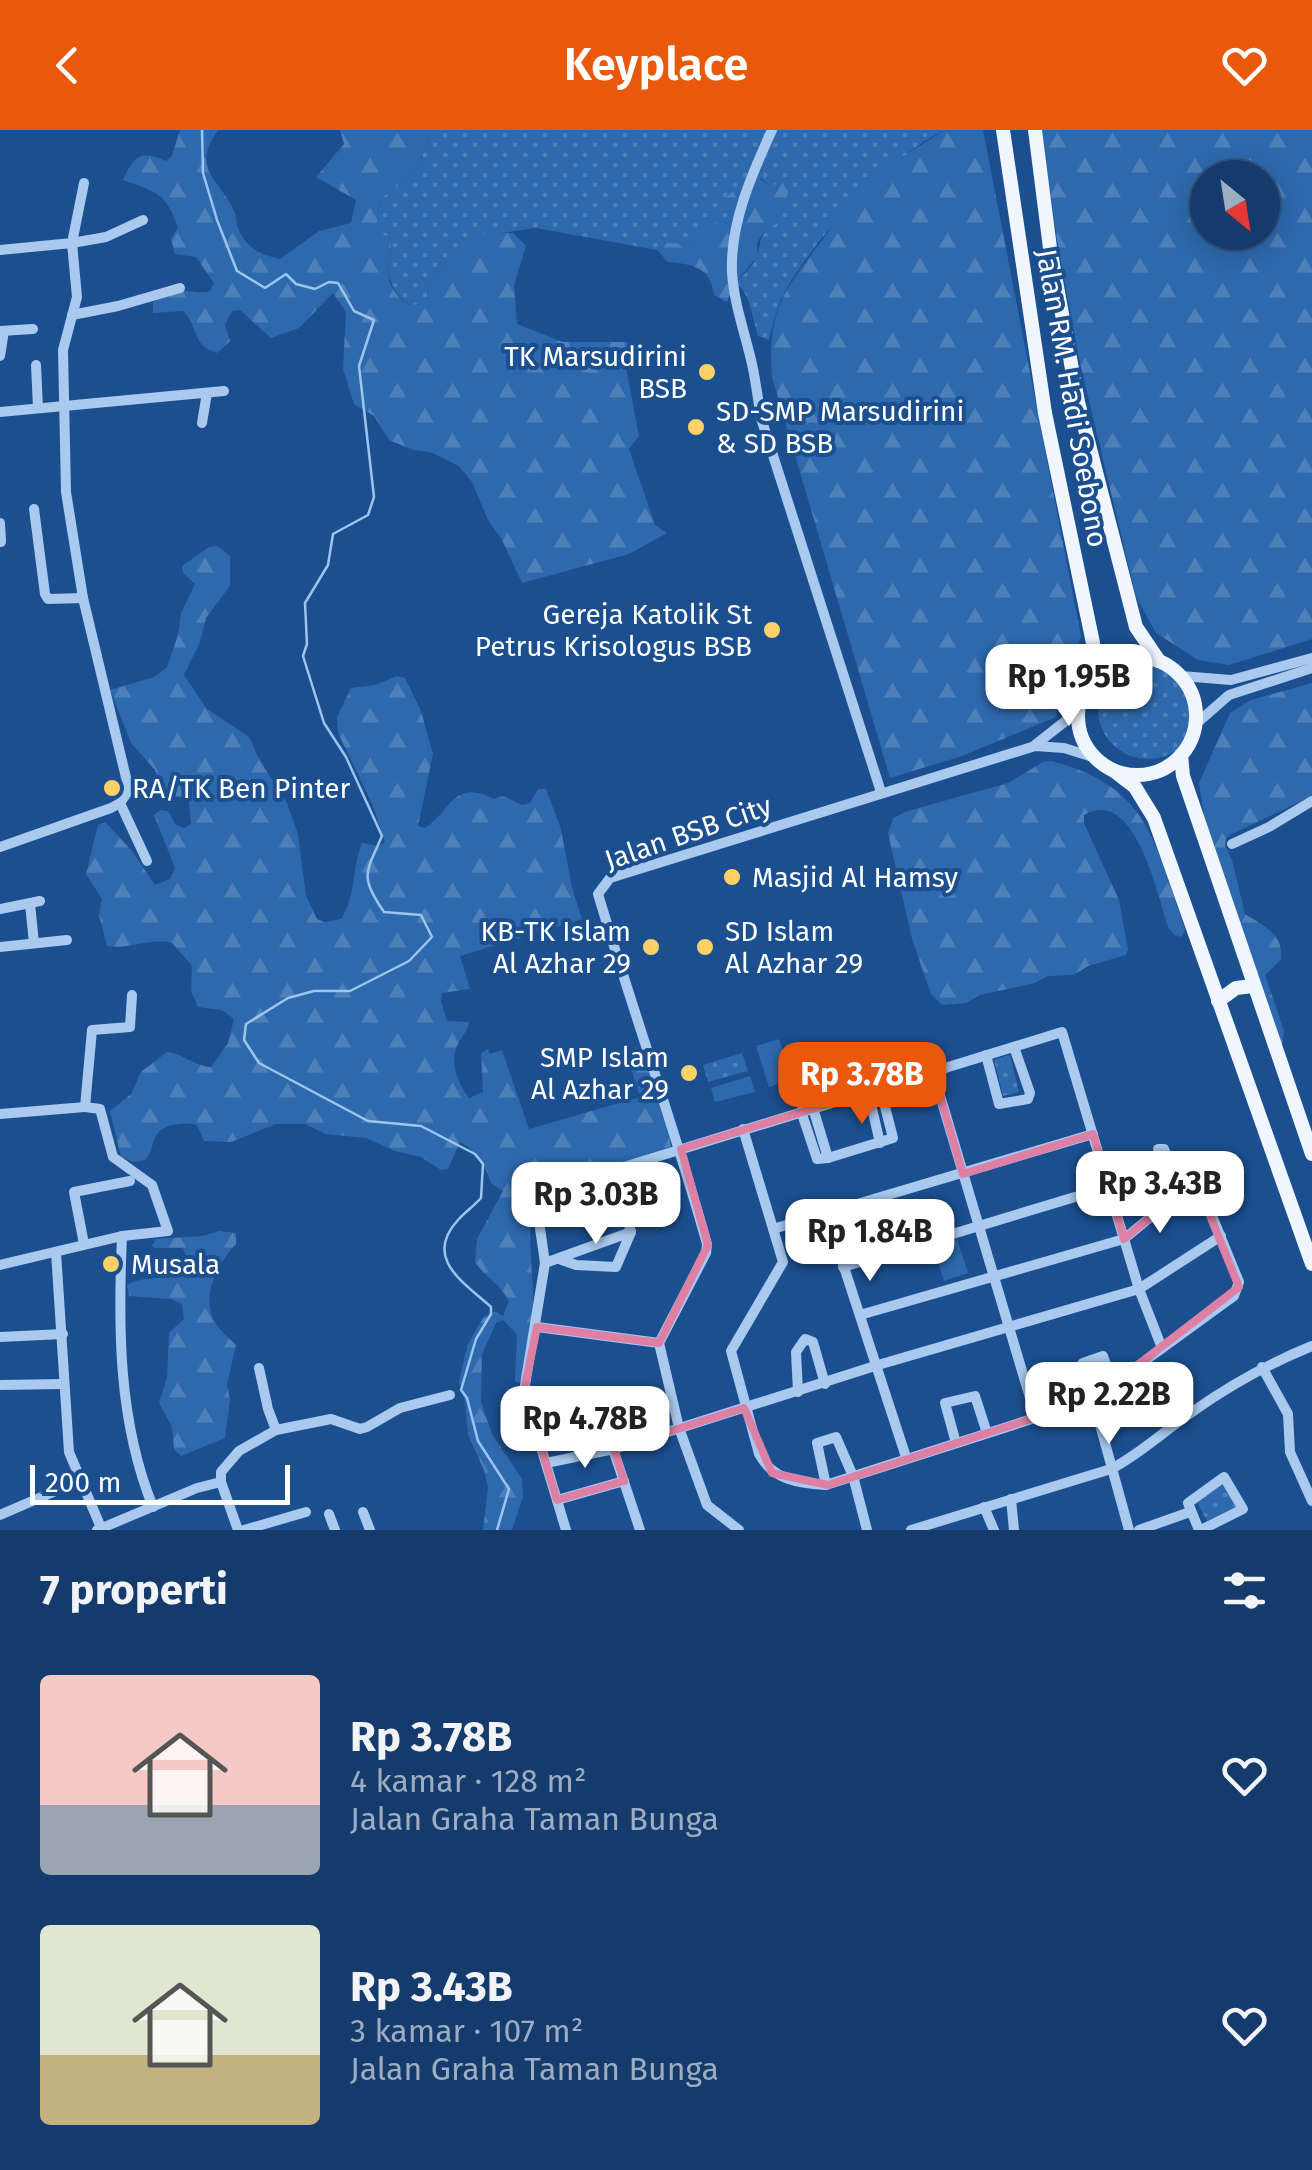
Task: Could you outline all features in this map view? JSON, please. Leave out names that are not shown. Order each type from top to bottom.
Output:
[{"type":"main road","name":"Jalan RM. Hadi Soebono","points":[[1003,130],[1045,413],[1093,643],[1094,675]]},
{"type":"main road","name":"Jalan RM. Hadi Soebono","points":[[1035,130],[1050,248],[1078,402],[1136,626],[1159,661],[1181,676]]},
{"type":"main road","points":[[1159,661],[1142,656],[1124,658],[1094,675],[1077,712],[1080,736],[1096,758],[1135,787],[1154,818],[1312,1264]]},
{"type":"main road","points":[[1181,676],[1192,693],[1196,723],[1182,755],[1183,776],[1312,1154]]},
{"type":"main road","points":[[1114,771],[1150,774],[1182,755]]},
{"type":"main road","points":[[1218,1001],[1228,991],[1254,986]]},
{"type":"street","points":[[772,130],[748,186],[735,236],[734,296],[761,418],[881,792]]},
{"type":"street","points":[[0,848],[120,803],[128,793],[83,598],[66,492],[64,342],[76,297],[72,243],[84,183]]},
{"type":"street","points":[[0,250],[106,237],[143,220]]},
{"type":"street","points":[[72,315],[180,288]]},
{"type":"street","points":[[0,356],[2,331],[33,330]]},
{"type":"street","points":[[36,365],[38,408]]},
{"type":"street","points":[[0,412],[224,391]]},
{"type":"street","points":[[202,423],[207,393]]},
{"type":"street","points":[[34,509],[45,594],[48,599],[83,598]]},
{"type":"street","points":[[0,523],[1,542]]},
{"type":"street","points":[[1181,676],[1232,680],[1312,658]]},
{"type":"street","points":[[1196,723],[1230,695],[1312,668]]},
{"type":"street","name":"Jalan BSB City","points":[[1034,746],[1077,712]]},
{"type":"street","name":"Jalan BSB City","points":[[680,1149],[598,894],[610,878],[1034,746],[1064,748],[1096,758]]},
{"type":"street","points":[[1232,844],[1270,827],[1312,801]]},
{"type":"street","points":[[120,803],[146,861]]},
{"type":"street","points":[[0,909],[35,903],[34,943]]},
{"type":"street","points":[[0,946],[67,940]]},
{"type":"street","points":[[85,1108],[92,1030],[130,1026],[132,996]]},
{"type":"street","points":[[566,1530],[524,1392],[545,1262],[536,1200],[538,1196],[743,1129],[1062,1032],[1139,1289],[1162,1348]]},
{"type":"street","points":[[986,1056],[999,1104],[1028,1099],[1030,1093],[1014,1047]]},
{"type":"street","points":[[932,1072],[1036,1418]]},
{"type":"street","points":[[807,1110],[816,1159],[828,1158],[894,1137],[880,1088]]},
{"type":"street","points":[[868,1091],[880,1142]]},
{"type":"street","points":[[0,1114],[100,1109],[114,1158],[152,1185],[168,1231],[122,1236],[0,1265]]},
{"type":"street","points":[[743,1129],[782,1264],[731,1351],[760,1454],[772,1472],[804,1484],[826,1485],[1091,1400],[1238,1292],[1238,1282],[1202,1193],[1196,1190],[1170,1201],[1124,1238],[860,1315]]},
{"type":"street","points":[[774,1229],[1092,1134]]},
{"type":"street","points":[[680,1149],[707,1249],[659,1343],[679,1428],[706,1506],[739,1530]]},
{"type":"street","points":[[1170,1201],[1158,1149],[1164,1149],[1183,1195]]},
{"type":"street","points":[[559,1259],[576,1265],[616,1268],[631,1232],[613,1171]]},
{"type":"street","points":[[84,1244],[75,1192],[130,1181]]},
{"type":"street","points":[[842,1267],[1108,1187]]},
{"type":"street","points":[[827,1215],[906,1458]]},
{"type":"street","points":[[545,1262],[631,1232]]},
{"type":"street","points":[[122,1236],[118,1319],[124,1388],[132,1442],[153,1507]]},
{"type":"street","points":[[546,1463],[614,1448],[1139,1289],[1221,1236]]},
{"type":"street","points":[[56,1252],[70,1452],[100,1530],[196,1488],[221,1482]]},
{"type":"street","points":[[536,1327],[659,1343]]},
{"type":"street","points":[[0,1337],[62,1334]]},
{"type":"street","points":[[798,1392],[796,1352],[806,1339],[813,1342],[825,1384]]},
{"type":"street","points":[[911,1530],[1129,1460],[1192,1411],[1262,1367],[1312,1346]]},
{"type":"street","points":[[1113,1385],[1103,1356],[1082,1364],[1128,1530]]},
{"type":"street","points":[[1262,1367],[1288,1414],[1290,1452],[1312,1501]]},
{"type":"street","points":[[259,1368],[276,1430]]},
{"type":"street","points":[[0,1385],[63,1384]]},
{"type":"street","points":[[524,1392],[598,1407],[640,1530]]},
{"type":"street","points":[[306,1512],[241,1530],[221,1482],[221,1472],[232,1456],[276,1430],[331,1420],[367,1427],[400,1408],[450,1395]]},
{"type":"street","points":[[956,1443],[945,1402],[973,1395],[986,1434]]},
{"type":"street","points":[[826,1485],[816,1447],[827,1438],[839,1439],[867,1530]]},
{"type":"street","points":[[1224,1476],[1242,1509],[1200,1530],[1190,1512],[1189,1501],[1224,1476]]},
{"type":"street","points":[[0,1514],[82,1480]]},
{"type":"street","points":[[557,1500],[624,1480]]},
{"type":"street","points":[[1011,1499],[1014,1530]]},
{"type":"street","points":[[984,1507],[994,1530]]},
{"type":"street","points":[[363,1512],[370,1530]]},
{"type":"street","points":[[1139,1530],[1190,1512]]},
{"type":"street","points":[[329,1514],[335,1530]]},
{"type":"highlighted area","points":[[933,1072],[963,1174],[1093,1134],[1124,1239],[1170,1201],[1200,1191],[1239,1287],[1095,1398],[828,1485],[772,1473],[744,1408],[614,1449],[624,1481],[557,1500],[524,1391],[537,1327],[659,1343],[708,1245],[681,1149]]},
{"type":"green space","points":[[180,130],[218,130],[206,155],[210,174],[229,201],[245,241],[260,253],[280,259],[319,231],[351,223],[356,200],[316,177],[344,144],[340,130],[432,130],[417,169],[380,199],[376,231],[391,238],[389,275],[394,290],[409,305],[426,304],[428,287],[441,266],[479,236],[513,233],[526,246],[514,285],[517,324],[563,342],[631,342],[626,368],[639,436],[629,449],[655,525],[667,533],[629,554],[522,583],[472,482],[459,466],[430,452],[389,440],[374,416],[354,404],[343,369],[346,312],[333,293],[299,328],[271,338],[240,310],[232,311],[225,325],[230,341],[217,353],[203,345],[183,311],[153,313],[153,302],[160,298],[181,291],[210,291],[214,283],[196,257],[175,254],[171,239],[178,228],[164,200],[123,180],[139,157],[166,161],[172,156]]},
{"type":"green space","points":[[432,130],[945,130],[877,179],[832,227],[783,296],[769,340],[758,336],[748,299],[741,287],[733,286],[754,261],[762,236],[778,222],[776,214],[783,198],[761,178],[729,212],[737,217],[734,220],[710,224],[692,244],[667,243],[657,250],[536,228],[479,236],[468,249],[441,266],[428,287],[426,304],[410,305],[393,287],[389,273],[391,249],[376,231],[380,199],[417,169]]},
{"type":"green space","points":[[945,130],[983,130],[1081,636],[1056,717],[962,756],[890,778],[772,377],[771,351],[777,312],[792,281],[864,183],[891,158],[899,159]]},
{"type":"green space","points":[[1042,130],[1312,130],[1312,639],[1229,665],[1198,660],[1156,633],[1136,597],[1079,359]]},
{"type":"green space","points":[[757,178],[771,186],[787,179],[789,191],[776,214],[778,222],[762,234],[757,243],[758,255],[733,286],[727,302],[714,295],[709,278],[699,269],[668,262],[657,250],[667,243],[692,244],[710,223],[731,222],[736,217],[721,211],[720,203],[744,181],[747,189],[751,189]]},
{"type":"green space","points":[[217,546],[230,556],[230,586],[206,618],[200,642],[184,675],[207,709],[249,737],[287,803],[298,834],[306,896],[317,919],[341,919],[362,843],[378,846],[385,842],[373,806],[338,733],[337,717],[351,688],[375,685],[397,676],[405,678],[421,711],[433,754],[418,826],[425,828],[461,794],[505,797],[522,805],[530,803],[538,789],[546,789],[561,829],[582,919],[460,956],[470,989],[442,993],[441,1001],[447,1021],[469,1022],[454,1058],[462,1088],[469,1098],[483,1092],[481,1053],[502,1050],[529,1129],[640,1097],[631,1068],[639,1055],[664,1111],[671,1147],[538,1189],[530,1234],[533,1338],[519,1383],[515,1381],[517,1335],[503,1320],[496,1323],[482,1354],[481,1402],[492,1434],[522,1479],[523,1497],[512,1530],[483,1530],[488,1487],[468,1435],[459,1382],[467,1346],[483,1318],[495,1311],[503,1316],[509,1301],[475,1262],[477,1239],[503,1191],[491,1183],[472,1150],[460,1142],[448,1169],[441,1170],[421,1157],[366,1138],[326,1134],[305,1124],[276,1124],[231,1142],[204,1141],[197,1125],[181,1124],[159,1132],[145,1160],[133,1162],[121,1157],[110,1111],[131,1094],[141,1072],[167,1052],[211,1067],[228,1043],[234,1019],[222,1010],[198,1007],[191,991],[192,966],[172,943],[107,946],[99,915],[102,899],[86,874],[98,825],[105,822],[132,851],[155,885],[170,879],[175,868],[154,815],[160,810],[168,811],[176,825],[184,828],[191,824],[189,803],[184,797],[169,796],[160,785],[155,770],[131,743],[110,690],[154,677],[167,667],[181,613],[195,584],[183,573],[182,566],[209,547]]},
{"type":"green space","points":[[1148,659],[1167,663],[1183,674],[1194,690],[1198,709],[1194,728],[1183,744],[1167,755],[1148,759],[1129,755],[1113,744],[1102,728],[1098,709],[1102,690],[1113,674],[1129,663]]},
{"type":"green space","points":[[1312,683],[1312,796],[1232,834],[1226,838],[1225,846],[1245,914],[1276,937],[1281,951],[1281,960],[1265,975],[1284,1031],[1282,1046],[1207,833],[1199,783],[1230,713],[1251,700]]},
{"type":"green space","points":[[1051,761],[1109,786],[1144,822],[1185,929],[1182,937],[1169,929],[1151,872],[1131,830],[1118,816],[1102,810],[1084,815],[1084,823],[1119,900],[1126,955],[1088,966],[1074,975],[1048,976],[1035,983],[980,995],[966,1003],[942,1005],[931,994],[912,939],[888,833],[893,818],[1008,783]]},
{"type":"green space","points":[[779,1039],[792,1080],[769,1087],[756,1046]]},
{"type":"green space","points":[[742,1053],[748,1071],[708,1082],[703,1065]]},
{"type":"green space","points":[[1010,1055],[1019,1092],[1003,1096],[994,1060]]},
{"type":"green space","points":[[750,1076],[755,1092],[715,1102],[711,1088]]},
{"type":"green space","points":[[219,1231],[236,1233],[236,1244],[218,1270],[209,1300],[214,1321],[236,1345],[227,1384],[230,1400],[225,1438],[181,1456],[174,1449],[172,1427],[159,1403],[167,1378],[169,1333],[184,1319],[182,1304],[171,1299],[129,1296],[127,1285],[183,1271],[187,1259],[183,1248],[155,1248],[152,1246],[156,1239]]},
{"type":"green space","points":[[957,1239],[968,1273],[944,1281],[933,1247]]},
{"type":"green space","points":[[1222,1482],[1236,1507],[1207,1521],[1197,1502]]},
{"type":"waterway","points":[[202,130],[203,173],[237,271],[265,288],[286,274],[296,284],[315,289],[329,282],[338,283],[354,311],[374,320],[359,366],[374,497],[368,515],[333,534],[328,565],[305,603],[307,644],[303,656],[324,723],[346,757],[382,836],[369,867],[371,890],[384,912],[421,915],[432,937],[409,961],[350,991],[314,991],[288,998],[246,1024],[244,1040],[259,1063],[368,1121],[421,1126],[475,1154],[483,1164],[481,1198],[458,1220],[444,1246],[446,1258],[459,1279],[491,1307],[476,1339],[461,1390],[467,1398],[478,1441],[509,1489],[497,1530]]},
{"type":"place","name":"TK Marsudirini BSB","points":[[707,372]]},
{"type":"place","name":"SD-SMP Marsudirini & SD BSB","points":[[696,427]]},
{"type":"place","name":"Gereja Katolik St Petrus Krisologus BSB","points":[[772,630]]},
{"type":"place","name":"RA/TK Ben Pinter","points":[[112,788]]},
{"type":"place","name":"Masjid Al Hamsy","points":[[732,877]]},
{"type":"place","name":"KB-TK Islam Al Azhar 29","points":[[651,947]]},
{"type":"place","name":"SD Islam Al Azhar 29","points":[[705,947]]},
{"type":"place","name":"SMP Islam Al Azhar 29","points":[[689,1073]]},
{"type":"place","name":"Musala","points":[[111,1264]]}]
